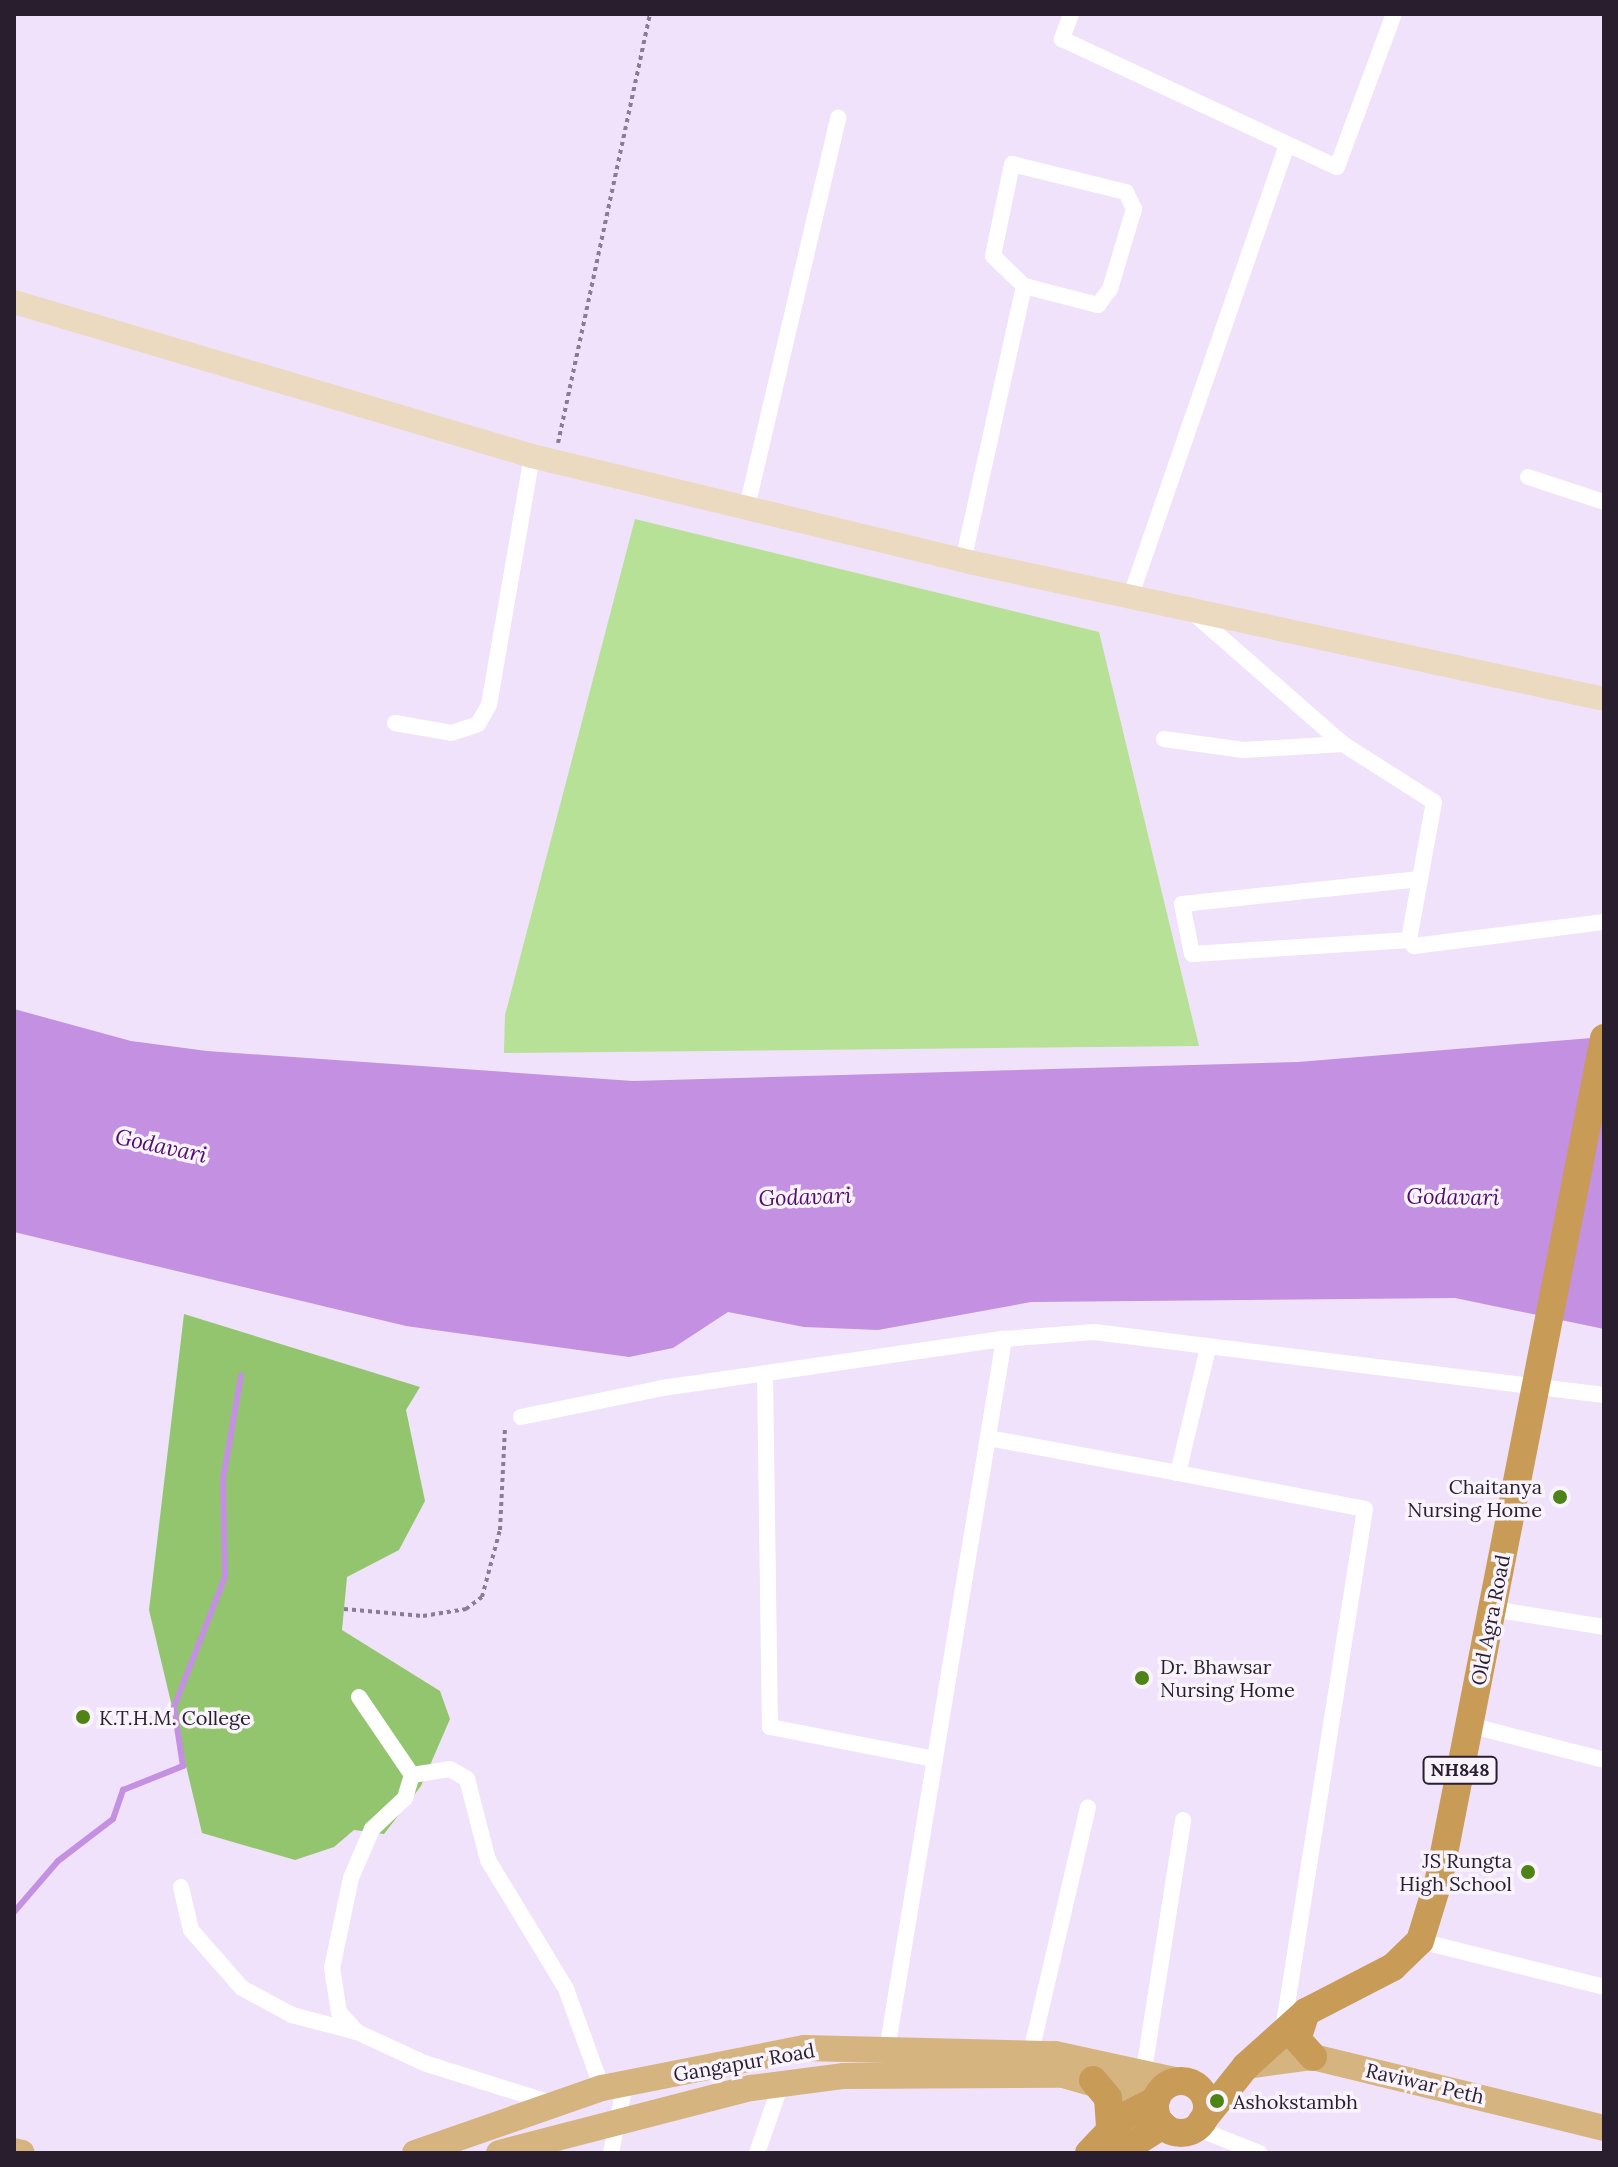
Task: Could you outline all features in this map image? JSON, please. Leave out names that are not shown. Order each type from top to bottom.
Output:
[{"type":"highway","name":"Old Agra Road","points":[[1420,1941],[1469,1725],[1532,1386],[1604,1038]]},
{"type":"highway","points":[[1159,2113],[1179,2132],[1199,2125],[1246,2066],[1306,2012],[1393,1967],[1420,1941]]},
{"type":"highway","points":[[1306,2012],[1297,2039],[1313,2057]]},
{"type":"highway","points":[[1089,2153],[1159,2113],[1179,2081],[1246,2066]]},
{"type":"highway","points":[[1093,2080],[1108,2098],[1114,2141]]},
{"type":"highway","points":[[1179,2081],[1201,2090],[1199,2125]]},
{"type":"main road","points":[[14,302],[543,459],[963,561],[1604,699]]},
{"type":"main road","name":"Gangapur Road","points":[[415,2153],[551,2103],[614,2086],[804,2048],[888,2045],[1031,2052],[1144,2070],[1179,2081]]},
{"type":"main road","name":"Raviwar Peth","points":[[1246,2066],[1313,2057],[1604,2128]]},
{"type":"main road","name":"Gangapur Road","points":[[499,2153],[619,2118],[781,2084],[883,2074],[1093,2080],[1159,2113]]},
{"type":"main road","points":[[14,2151],[22,2153]]},
{"type":"street","points":[[1071,14],[1062,39],[1337,167],[1394,14]]},
{"type":"street","points":[[747,507],[838,118]]},
{"type":"street","points":[[1130,598],[1287,144]]},
{"type":"street","points":[[1012,164],[1126,192],[1134,209],[1110,289],[1098,305],[1024,286],[993,256],[1012,164]]},
{"type":"street","points":[[963,561],[1024,286]]},
{"type":"street","points":[[395,723],[451,733],[478,724],[489,705],[543,459]]},
{"type":"street","points":[[1528,477],[1604,502]]},
{"type":"street","points":[[1190,611],[1243,664],[1343,744],[1434,802],[1409,940]]},
{"type":"street","points":[[1164,739],[1243,750],[1343,744]]},
{"type":"street","points":[[1418,879],[1182,904],[1192,954],[1409,940],[1430,948],[1604,922]]},
{"type":"street","points":[[521,1417],[765,1374],[1004,1339],[1094,1332],[1604,1395]]},
{"type":"street","points":[[883,2074],[1004,1339]]},
{"type":"street","points":[[1178,1473],[1208,1348]]},
{"type":"street","points":[[765,1374],[770,1727],[935,1759]]},
{"type":"street","points":[[988,1438],[1365,1509],[1282,2033]]},
{"type":"street","points":[[1492,1609],[1604,1627]]},
{"type":"street","points":[[359,1697],[412,1775]]},
{"type":"street","points":[[1469,1725],[1604,1760]]},
{"type":"street","points":[[412,1775],[450,1769],[467,1779],[488,1860],[566,1989],[614,2086],[619,2118],[611,2153]]},
{"type":"street","points":[[357,2032],[339,2012],[332,1988],[337,1933],[372,1829],[405,1798],[412,1775]]},
{"type":"street","points":[[1031,2052],[1088,1808]]},
{"type":"street","points":[[1144,2070],[1183,1820]]},
{"type":"street","points":[[181,1887],[191,1930],[242,1988],[292,2015],[357,2032],[424,2063],[551,2103]]},
{"type":"street","points":[[1420,1941],[1604,1987]]},
{"type":"street","points":[[757,2153],[781,2084]]},
{"type":"street","points":[[1199,2125],[1259,2153]]},
{"type":"path","points":[[543,459],[650,14]]},
{"type":"path","points":[[344,1609],[423,1616],[466,1609],[482,1597],[500,1530],[505,1425],[521,1417]]},
{"type":"green space","points":[[635,519],[1099,632],[1199,1046],[504,1053],[505,1015]]},
{"type":"green space","points":[[184,1314],[420,1387],[406,1410],[425,1501],[399,1550],[347,1577],[342,1630],[440,1691],[450,1719],[421,1786],[384,1834],[354,1830],[334,1847],[295,1860],[202,1833],[149,1610]]},
{"type":"water","name":"Godavari","points":[[14,1009],[131,1041],[207,1051],[633,1081],[1298,1062],[1604,1037],[1604,1329],[1455,1298],[1031,1302],[878,1330],[804,1327],[728,1312],[673,1348],[629,1357],[406,1326],[14,1232]]},
{"type":"waterway","points":[[14,1912],[58,1861],[113,1819],[123,1790],[183,1766],[174,1707],[225,1577],[223,1479],[241,1376]]},
{"type":"place","name":"Chaitanya Nursing Home","points":[[1560,1497]]},
{"type":"place","name":"Dr. Bhawsar Nursing Home","points":[[1142,1678]]},
{"type":"place","name":"K.T.H.M. College","points":[[83,1717]]},
{"type":"place","name":"JS Rungta High School","points":[[1528,1872]]},
{"type":"place","name":"Ashokstambh","points":[[1217,2101]]}]
